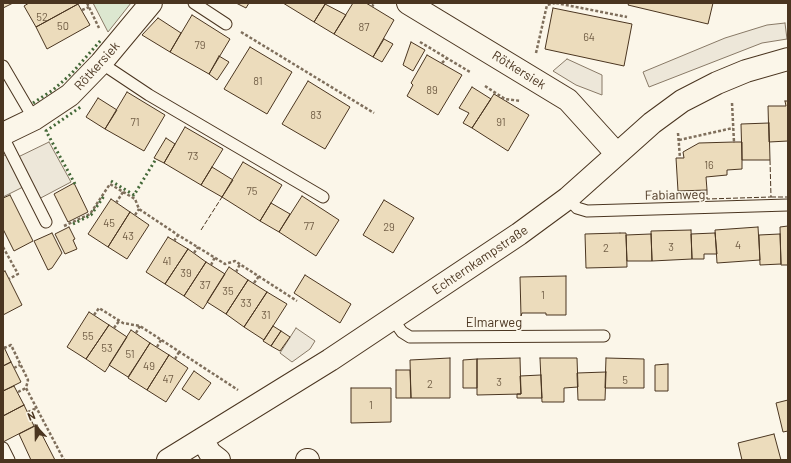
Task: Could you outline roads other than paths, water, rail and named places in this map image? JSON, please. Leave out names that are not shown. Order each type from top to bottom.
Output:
[{"type":"street","name":"Rötkersiek","points":[[3,134],[34,119],[70,95],[101,63],[151,3]]},
{"type":"street","name":"Rötkersiek","points":[[408,3],[568,100],[616,153]]},
{"type":"street","name":"Echternkampstraße","points":[[168,460],[392,318],[519,234],[568,198],[616,153],[652,123],[682,101],[717,83],[746,71],[788,59]]},
{"type":"street","points":[[202,439],[210,453],[219,460]]},
{"type":"lane","points":[[194,3],[226,24]]},
{"type":"lane","points":[[101,63],[149,95],[322,197]]},
{"type":"lane","points":[[3,66],[34,119]]},
{"type":"lane","points":[[3,137],[46,222]]},
{"type":"lane","name":"Fabianweg","points":[[568,198],[577,208],[587,211],[788,205]]},
{"type":"lane","name":"Elmarweg","points":[[392,318],[402,332],[410,337],[604,336]]},
{"type":"lane","points":[[3,448],[9,460]]}]
